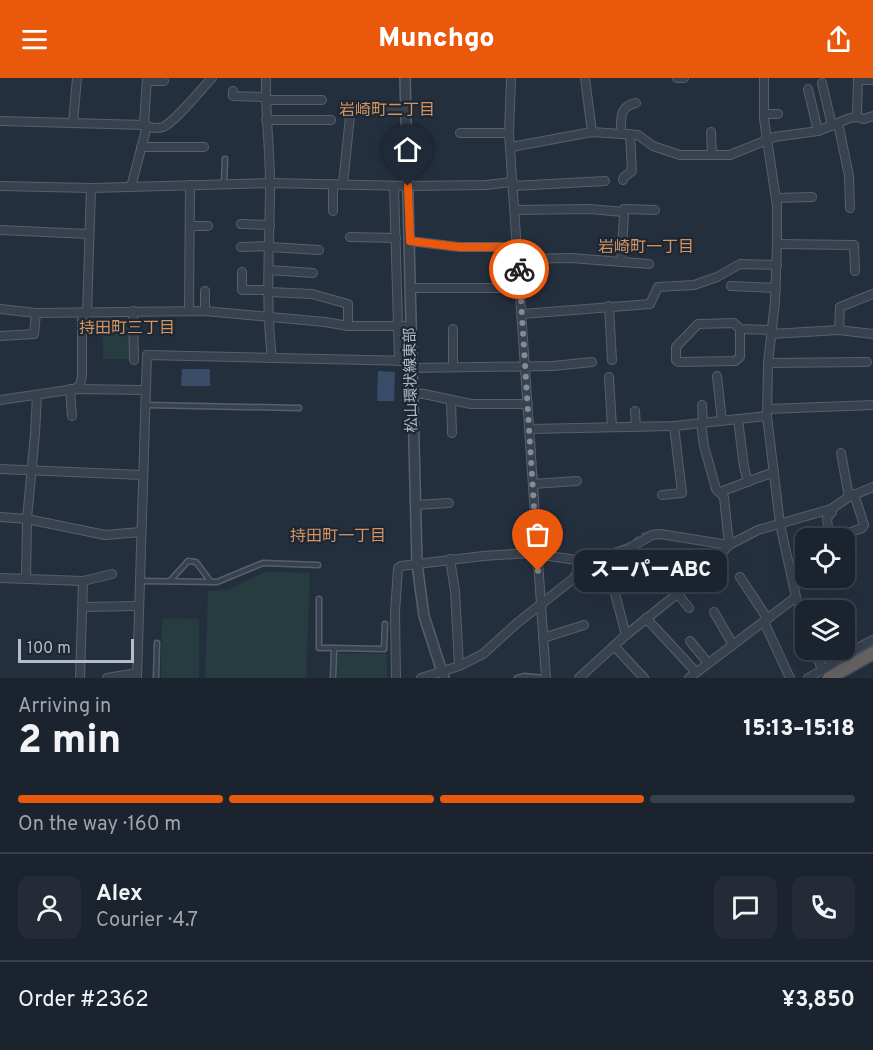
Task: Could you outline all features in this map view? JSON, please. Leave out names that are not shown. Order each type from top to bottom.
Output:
[{"type":"highway","points":[[826,674],[873,653]]},
{"type":"street","points":[[73,123],[77,78]]},
{"type":"street","points":[[0,121],[159,128],[165,126],[212,78]]},
{"type":"street","points":[[266,78],[270,183],[267,315],[272,358]]},
{"type":"street","name":"松山環状線東部","points":[[405,78],[417,564],[424,616],[442,674]]},
{"type":"street","points":[[510,78],[509,133],[545,678]]},
{"type":"street","points":[[585,78],[592,132]]},
{"type":"street","points":[[677,78],[684,78]]},
{"type":"street","points":[[764,78],[764,114],[776,198],[777,244],[776,288],[768,363],[768,412],[780,524],[797,600]]},
{"type":"street","points":[[857,117],[858,79],[873,80]]},
{"type":"street","points":[[130,187],[145,126],[147,80],[164,81]]},
{"type":"street","points":[[822,83],[849,176],[850,208]]},
{"type":"street","points":[[808,89],[818,131]]},
{"type":"street","points":[[233,91],[233,96],[322,100]]},
{"type":"street","points":[[621,134],[624,107],[636,103]]},
{"type":"street","points":[[344,184],[351,107],[406,110]]},
{"type":"street","points":[[764,114],[778,114]]},
{"type":"street","points":[[511,147],[592,132],[638,135],[659,149],[680,154],[730,155],[774,137],[818,131],[857,117],[864,119],[873,116]]},
{"type":"street","points":[[266,120],[331,120]]},
{"type":"street","points":[[711,132],[712,155]]},
{"type":"street","points":[[465,135],[509,133]]},
{"type":"street","points":[[623,180],[632,171],[630,134]]},
{"type":"street","points":[[141,147],[204,147]]},
{"type":"street","points":[[0,186],[91,188],[270,183],[408,186],[605,181]]},
{"type":"street","points":[[333,184],[333,211]]},
{"type":"street","points":[[189,310],[190,185]]},
{"type":"street","points":[[394,186],[399,361]]},
{"type":"street","points":[[73,389],[80,385],[82,376],[91,188]]},
{"type":"street","points":[[776,198],[803,200],[812,197]]},
{"type":"street","points":[[515,210],[590,209],[623,213]]},
{"type":"street","points":[[621,262],[624,209],[655,210]]},
{"type":"street","points":[[242,224],[270,225]]},
{"type":"street","points":[[190,226],[208,226]]},
{"type":"street","points":[[0,230],[88,234]]},
{"type":"street","points":[[350,237],[396,238]]},
{"type":"street","points":[[410,241],[459,247],[518,247]]},
{"type":"street","points":[[777,244],[854,245],[855,271]]},
{"type":"street","points":[[242,247],[270,246],[319,250]]},
{"type":"street","points":[[518,258],[571,258],[649,264]]},
{"type":"street","points":[[522,314],[650,304],[658,287],[694,285],[717,277],[740,264],[777,265]]},
{"type":"street","points":[[269,270],[313,273]]},
{"type":"street","points":[[242,272],[242,290],[312,294],[348,304],[348,326]]},
{"type":"street","points":[[731,286],[776,288]]},
{"type":"street","points":[[410,288],[520,288]]},
{"type":"street","points":[[205,291],[205,311]]},
{"type":"street","points":[[839,330],[840,307],[873,294]]},
{"type":"street","points":[[609,306],[612,360]]},
{"type":"street","points":[[0,309],[36,313],[84,314],[189,310],[267,315],[348,326],[411,326]]},
{"type":"street","points":[[133,311],[134,360]]},
{"type":"street","points":[[0,336],[34,334],[36,313]]},
{"type":"street","points":[[740,329],[740,357],[735,361],[678,362],[676,360],[676,347],[698,324],[734,323],[740,329],[771,332],[839,330],[873,334]]},
{"type":"street","points":[[453,329],[453,367]]},
{"type":"street","points":[[107,678],[137,675],[147,355],[399,361],[453,367],[526,367],[592,362]]},
{"type":"street","points":[[768,363],[867,362]]},
{"type":"street","points":[[717,375],[722,421]]},
{"type":"street","points":[[609,376],[612,427]]},
{"type":"street","points":[[72,416],[73,389]]},
{"type":"street","points":[[0,400],[73,389],[145,390]]},
{"type":"street","points":[[412,393],[486,409],[511,403],[528,404]]},
{"type":"street","points":[[26,579],[27,519],[35,434],[36,395]]},
{"type":"street","points":[[451,400],[452,433]]},
{"type":"street","points":[[702,405],[704,446],[716,489],[724,497],[729,544]]},
{"type":"street","points":[[530,429],[674,426],[738,419],[768,412],[873,405]]},
{"type":"street","points":[[636,411],[636,427]]},
{"type":"street","points":[[738,419],[748,482]]},
{"type":"street","points":[[662,495],[682,492],[674,426]]},
{"type":"street","points":[[840,453],[851,495],[864,525],[855,531]]},
{"type":"street","points":[[0,469],[142,475]]},
{"type":"street","points":[[720,492],[774,472]]},
{"type":"street","points":[[533,484],[577,481]]},
{"type":"street","points":[[579,678],[646,618],[707,570],[729,544],[758,531],[831,509],[851,495],[873,487]]},
{"type":"street","points":[[415,505],[449,503]]},
{"type":"street","points":[[828,528],[827,522],[832,512],[831,509]]},
{"type":"street","points":[[0,518],[27,519],[105,535],[141,532]]},
{"type":"street","points":[[396,678],[395,612],[398,568],[450,559],[536,554],[582,561],[628,549],[652,535],[660,534],[707,543],[729,544]]},
{"type":"street","points":[[604,556],[626,635]]},
{"type":"street","points":[[450,559],[455,591],[459,666]]},
{"type":"street","points":[[421,678],[442,674],[483,654],[559,588],[574,578],[582,561]]},
{"type":"street","points":[[0,578],[83,581],[112,574]]},
{"type":"street","points":[[672,575],[677,593],[689,608]]},
{"type":"street","points":[[740,577],[766,620],[790,678]]},
{"type":"street","points":[[80,678],[83,581]]},
{"type":"street","points":[[689,678],[796,597]]},
{"type":"street","points":[[83,608],[139,606]]},
{"type":"street","points":[[714,612],[733,645]]},
{"type":"street","points":[[646,618],[696,672]]},
{"type":"street","points":[[543,638],[584,625]]},
{"type":"street","points":[[808,678],[826,674],[846,654],[873,640]]},
{"type":"street","points":[[690,641],[708,663]]},
{"type":"street","points":[[614,646],[644,678]]},
{"type":"street","points":[[820,660],[826,674]]},
{"type":"lane","points":[[224,183],[225,159]]},
{"type":"lane","points":[[145,405],[299,408]]},
{"type":"lane","points":[[170,582],[188,561],[196,562],[211,582]]},
{"type":"lane","points":[[140,581],[223,581],[263,563],[318,565]]},
{"type":"lane","points":[[319,599],[319,648],[384,649],[385,624]]},
{"type":"lane","points":[[156,678],[157,643]]},
{"type":"lane","points":[[333,678],[335,648]]},
{"type":"lane","points":[[517,678],[532,676],[545,678]]},
{"type":"green space","points":[[102,315],[120,315],[120,326],[132,326],[133,359],[103,359]]},
{"type":"green space","points":[[264,572],[310,573],[306,678],[205,678],[208,591],[228,590]]},
{"type":"green space","points":[[162,618],[199,619],[199,678],[161,678]]},
{"type":"green space","points":[[337,653],[387,654],[387,678],[337,678]]},
{"type":"water","points":[[182,369],[210,369],[210,386],[181,386]]},
{"type":"water","points":[[378,371],[395,372],[394,401],[377,401]]},
{"type":"waterway","points":[[534,439],[535,452]]},
{"type":"waterway","points":[[535,459],[536,463]]},
{"type":"waterway","points":[[536,469],[537,479]]},
{"type":"waterway","points":[[537,487],[538,500]]},
{"type":"waterway","points":[[538,504],[539,523]]},
{"type":"waterway","points":[[642,534],[654,531]]},
{"type":"waterway","points":[[634,540],[638,537]]},
{"type":"waterway","points":[[620,547],[629,543]]},
{"type":"waterway","points":[[541,549],[551,553]]},
{"type":"waterway","points":[[578,556],[601,551]]},
{"type":"way so far","points":[[519,269],[538,571]]},
{"type":"place","name":"スーパーABC","points":[[538,571]]},
{"type":"district","name":"岩崎町二丁目","points":[[387,111]]},
{"type":"district","name":"岩崎町一丁目","points":[[646,248]]},
{"type":"district","name":"持田町三丁目","points":[[127,329]]},
{"type":"district","name":"持田町一丁目","points":[[338,537]]},
{"type":"route","points":[[408,186],[410,241],[459,247],[518,247],[519,269]]}]
